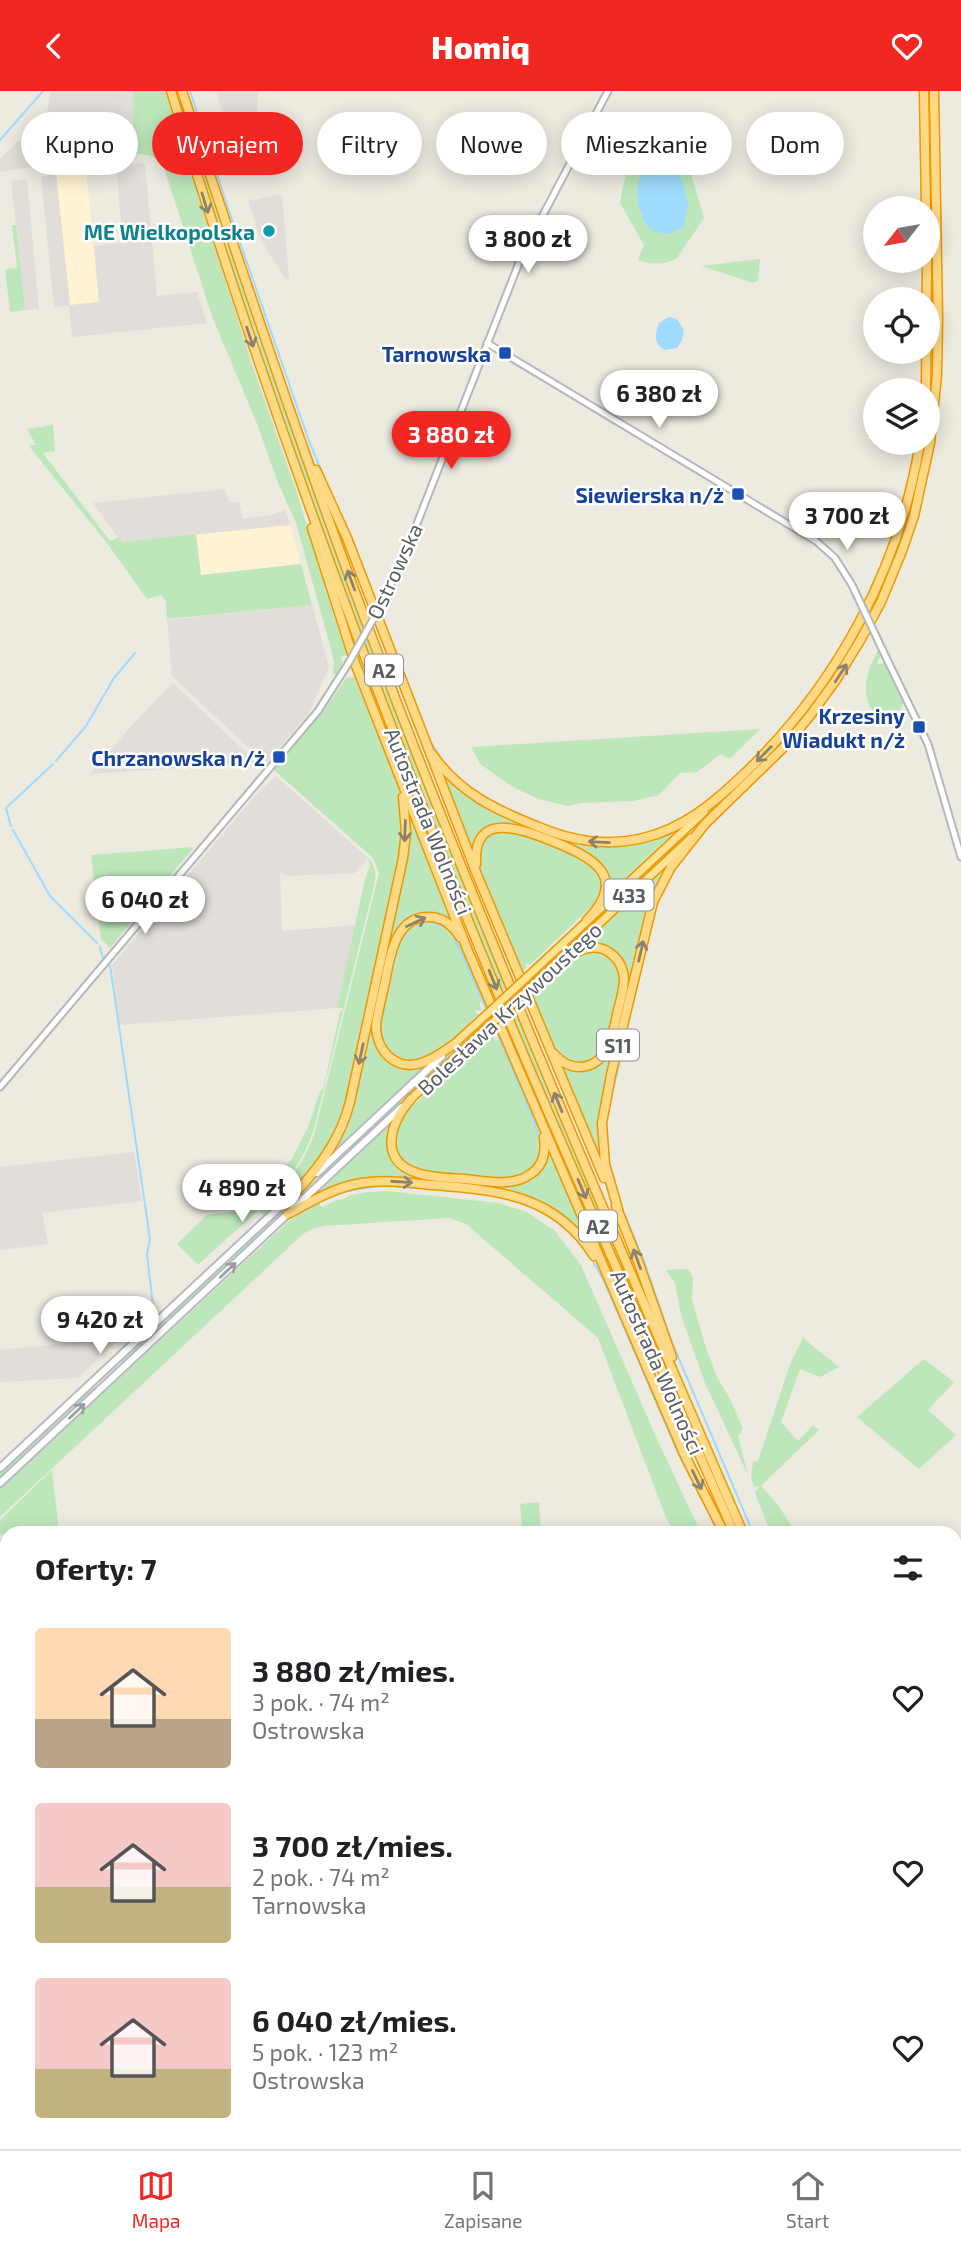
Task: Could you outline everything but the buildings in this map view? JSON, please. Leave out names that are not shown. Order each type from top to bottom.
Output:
[{"type":"highway","name":"Autostrada Wolności","points":[[171,91],[224,261],[305,494],[387,715],[493,981],[731,1526]]},
{"type":"highway","name":"Autostrada Wolności","points":[[182,91],[293,420],[381,661],[477,906],[592,1183],[740,1526]]},
{"type":"highway","points":[[924,91],[926,196]]},
{"type":"highway","name":"Bolesława Krzywoustego","points":[[411,1099],[777,755],[829,691],[874,616],[909,531],[926,465],[937,384],[934,91]]},
{"type":"highway","points":[[926,378],[927,273]]},
{"type":"highway","points":[[293,420],[345,533],[478,877],[618,1209]]},
{"type":"highway","name":"Bolesława Krzywoustego","points":[[453,1045],[715,802],[766,753],[799,715],[846,647],[869,604],[894,545],[918,455]]},
{"type":"highway","points":[[305,494],[343,631],[468,951],[685,1456],[720,1526]]},
{"type":"highway","points":[[420,731],[443,768],[468,793],[502,812],[570,838],[613,843],[642,838],[673,827],[715,802]]},
{"type":"highway","points":[[298,1190],[332,1147],[343,1125],[352,1094],[404,852],[405,807],[394,764]]},
{"type":"highway","name":"S11","points":[[683,1396],[672,1357],[607,1176],[602,1123],[653,902],[671,867],[705,824]]},
{"type":"highway","points":[[478,877],[475,853],[477,846],[484,835],[496,828],[516,828],[561,844],[589,857],[598,865],[603,875],[603,898],[587,920]]},
{"type":"highway","points":[[453,1045],[423,1063],[400,1064],[387,1056],[379,1045],[377,1016],[392,947],[400,932],[410,923],[426,917],[443,920],[456,931],[468,951]]},
{"type":"highway","points":[[544,1038],[552,1052],[566,1065],[582,1067],[596,1062],[610,1044],[623,987],[624,976],[619,962],[611,953],[602,949],[582,949],[554,966]]},
{"type":"highway","points":[[411,1099],[397,1118],[391,1133],[393,1151],[403,1165],[422,1175],[498,1182],[525,1178],[535,1171],[542,1159],[544,1138],[533,1105]]},
{"type":"highway","points":[[288,1214],[332,1192],[369,1182],[400,1182],[504,1192],[540,1206],[570,1227],[587,1245],[610,1283]]},
{"type":"main road","name":"Bolesława Krzywoustego","points":[[0,1468],[453,1045]]},
{"type":"main road","name":"Bolesława Krzywoustego","points":[[0,1483],[411,1099]]},
{"type":"street","name":"Ostrowska","points":[[0,1087],[318,711],[348,664],[402,562],[522,255],[608,91]]},
{"type":"street","points":[[487,343],[816,541],[835,558],[852,585],[928,744],[961,857]]},
{"type":"shaded area","points":[[50,91],[133,91],[133,112],[46,112]]},
{"type":"shaded area","points":[[216,91],[258,91],[257,112],[222,112]]},
{"type":"shaded area","points":[[21,139],[21,169],[0,172],[0,159]]},
{"type":"shaded area","points":[[145,163],[157,296],[197,292],[207,323],[72,337],[69,306],[54,307],[41,177],[56,175],[70,305],[99,302],[94,246],[123,243],[117,175],[138,175],[138,164]]},
{"type":"shaded area","points":[[56,175],[87,175],[99,302],[70,305]]},
{"type":"shaded area","points":[[27,179],[39,309],[25,310],[11,181]]},
{"type":"shaded area","points":[[282,194],[289,278],[285,279],[261,240],[248,201]]},
{"type":"shaded area","points":[[225,489],[229,502],[239,503],[243,519],[285,510],[290,525],[121,542],[93,503]]},
{"type":"shaded area","points":[[290,525],[301,564],[201,575],[196,534]]},
{"type":"shaded area","points":[[312,605],[329,667],[309,713],[266,764],[172,676],[167,620]]},
{"type":"shaded area","points":[[173,683],[257,763],[90,774],[132,725]]},
{"type":"shaded area","points":[[276,776],[368,858],[355,873],[287,876],[280,872],[282,931],[356,925],[337,1008],[119,1025],[112,965],[255,796]]},
{"type":"shaded area","points":[[134,1152],[142,1201],[42,1213],[48,1244],[0,1250],[0,1167]]},
{"type":"shaded area","points":[[120,1338],[78,1378],[0,1382],[0,1350]]},
{"type":"green space","points":[[133,91],[165,91],[172,112],[152,112],[152,157],[138,154],[138,112],[133,112]]},
{"type":"green space","points":[[174,91],[178,91],[185,112],[181,112]]},
{"type":"green space","points":[[166,175],[192,175],[254,370],[298,496],[347,655],[341,657],[343,665],[336,676],[333,673],[334,662],[296,523],[213,319]]},
{"type":"green space","points":[[201,175],[207,175],[364,626],[360,634],[246,316]]},
{"type":"green space","points":[[626,175],[691,175],[704,218],[677,258],[663,263],[642,262],[638,260],[644,245],[620,203]]},
{"type":"green space","points":[[12,225],[16,225],[25,310],[10,312],[5,269],[17,268]]},
{"type":"green space","points":[[760,259],[758,281],[753,283],[701,266]]},
{"type":"green space","points":[[53,425],[55,451],[43,453],[110,541],[119,537],[122,542],[196,534],[201,575],[301,564],[312,605],[167,619],[166,601],[161,595],[147,599],[107,543],[29,445],[36,445],[27,429]]},
{"type":"green space","points":[[864,620],[866,624],[813,708],[746,781],[692,833],[689,832],[756,767]]},
{"type":"green space","points":[[368,637],[507,986],[501,992],[364,645]]},
{"type":"green space","points":[[879,649],[882,656],[878,665],[885,662],[904,702],[898,712],[889,717],[875,713],[866,693],[869,670]]},
{"type":"green space","points":[[353,665],[399,788],[403,807],[403,839],[349,1094],[335,1136],[308,1173],[263,1215],[260,1211],[292,1176],[314,1135],[379,873],[373,858],[274,768],[326,708],[346,678],[354,677],[351,668]]},
{"type":"green space","points":[[760,729],[730,759],[721,754],[697,772],[680,773],[659,795],[633,801],[568,806],[538,799],[513,787],[480,764],[471,747]]},
{"type":"green space","points":[[432,757],[469,794],[494,811],[596,845],[679,828],[609,893],[602,867],[596,859],[556,838],[525,828],[502,824],[473,847],[471,856]]},
{"type":"green space","points":[[408,805],[453,923],[418,915],[389,951],[377,1047],[414,1068],[423,1068],[331,1154],[339,1138],[405,859]]},
{"type":"green space","points":[[512,830],[585,860],[599,873],[601,882],[600,893],[593,905],[530,965],[526,963],[526,968],[520,974],[478,870],[478,852],[486,837],[491,833]]},
{"type":"green space","points":[[194,847],[110,948],[101,939],[91,855]]},
{"type":"green space","points":[[368,858],[375,871],[374,884],[315,1125],[307,1147],[296,1166],[267,1202],[198,1265],[177,1244],[207,1215],[244,1210],[292,1159],[308,1127],[324,1086],[340,1012],[343,1010],[337,1008],[370,866]]},
{"type":"green space","points":[[669,864],[653,894],[599,1139],[602,1167],[557,1062],[586,1069],[612,1045],[623,964],[593,944],[584,944]]},
{"type":"green space","points":[[422,919],[442,922],[458,937],[487,1004],[485,1006],[483,1002],[479,1003],[482,1010],[475,1011],[478,1015],[442,1049],[426,1059],[412,1063],[398,1059],[386,1050],[380,1037],[379,1022],[400,938],[406,929]]},
{"type":"green space","points":[[595,950],[613,959],[620,974],[620,988],[612,1024],[604,1049],[598,1056],[583,1063],[570,1062],[562,1059],[552,1047],[530,997],[535,992],[542,992],[540,987],[574,957]]},
{"type":"green space","points":[[516,1010],[603,1219],[737,1526],[734,1526],[593,1209],[511,1015]]},
{"type":"green space","points":[[488,1017],[490,1021],[347,1154],[344,1152]]},
{"type":"green space","points":[[504,1021],[700,1475],[698,1477],[501,1024]]},
{"type":"green space","points":[[497,1028],[537,1123],[542,1148],[537,1165],[522,1177],[503,1180],[437,1175],[406,1165],[399,1158],[394,1142],[395,1132],[402,1119],[408,1110],[487,1036],[490,1039],[492,1033],[495,1041],[500,1039]]},
{"type":"green space","points":[[388,1127],[388,1140],[407,1172],[526,1181],[548,1146],[594,1249],[536,1202],[390,1179],[312,1198]]},
{"type":"green space","points":[[332,1164],[334,1166],[122,1363],[121,1360]]},
{"type":"green space","points":[[388,1191],[499,1203],[527,1212],[555,1231],[581,1265],[698,1526],[670,1526],[598,1338],[466,1224],[449,1218],[325,1226],[303,1234],[0,1517],[0,1489],[289,1221],[317,1201],[322,1207],[351,1195]]},
{"type":"green space","points":[[688,1269],[693,1278],[692,1300],[706,1348],[717,1377],[743,1428],[738,1436],[748,1475],[705,1383],[681,1315],[675,1283],[666,1270]]},
{"type":"green space","points":[[803,1338],[839,1367],[820,1377],[800,1369],[781,1422],[798,1441],[813,1425],[819,1430],[761,1486],[792,1526],[768,1526],[755,1493],[760,1486],[754,1487],[751,1478],[753,1462],[758,1461],[790,1364]]},
{"type":"green space","points":[[924,1359],[954,1382],[928,1410],[956,1435],[919,1469],[857,1417]]},
{"type":"green space","points":[[92,1386],[96,1389],[0,1479],[0,1472]]},
{"type":"green space","points":[[52,1470],[58,1526],[0,1526],[0,1520]]},
{"type":"green space","points":[[539,1502],[541,1526],[522,1526],[520,1504]]},
{"type":"water","points":[[642,175],[679,175],[688,205],[684,227],[668,234],[652,231],[645,223],[638,203],[638,181]]},
{"type":"water","points":[[669,317],[677,319],[684,330],[677,348],[665,350],[658,345],[656,335],[659,323]]},
{"type":"waterway","points":[[0,140],[43,91]]},
{"type":"waterway","points":[[190,91],[309,441],[369,585]]},
{"type":"waterway","points":[[56,761],[86,726],[114,678],[135,653]]},
{"type":"waterway","points":[[428,737],[443,762]]},
{"type":"waterway","points":[[11,826],[6,808],[53,764]]},
{"type":"waterway","points":[[447,778],[474,801],[513,820]]},
{"type":"waterway","points":[[494,825],[509,823]]},
{"type":"waterway","points":[[13,830],[50,896],[97,943]]},
{"type":"waterway","points":[[471,850],[478,837]]},
{"type":"waterway","points":[[428,921],[446,927]]},
{"type":"waterway","points":[[454,936],[487,1011]]},
{"type":"waterway","points":[[100,947],[103,958]]},
{"type":"waterway","points":[[390,976],[394,958]]},
{"type":"waterway","points":[[110,965],[150,1239],[147,1254],[153,1306]]},
{"type":"waterway","points":[[380,1031],[387,992]]},
{"type":"waterway","points":[[611,1099],[629,1019]]},
{"type":"waterway","points":[[494,1025],[535,1123],[540,1151]]},
{"type":"waterway","points":[[347,1191],[380,1186],[422,1188]]},
{"type":"waterway","points":[[621,1206],[644,1261],[671,1340],[750,1526]]},
{"type":"waterway","points":[[591,1258],[604,1281],[679,1455],[715,1526]]},
{"type":"waterway","points":[[684,1443],[695,1466]]},
{"type":"place","name":"ME Wielkopolska","points":[[269,231]]},
{"type":"place","name":"Tarnowska","points":[[505,353]]},
{"type":"place","name":"Siewierska n/ż","points":[[738,494]]},
{"type":"place","name":"Krzesiny Wiadukt n/ż","points":[[919,727]]},
{"type":"place","name":"Chrzanowska n/ż","points":[[279,757]]}]
